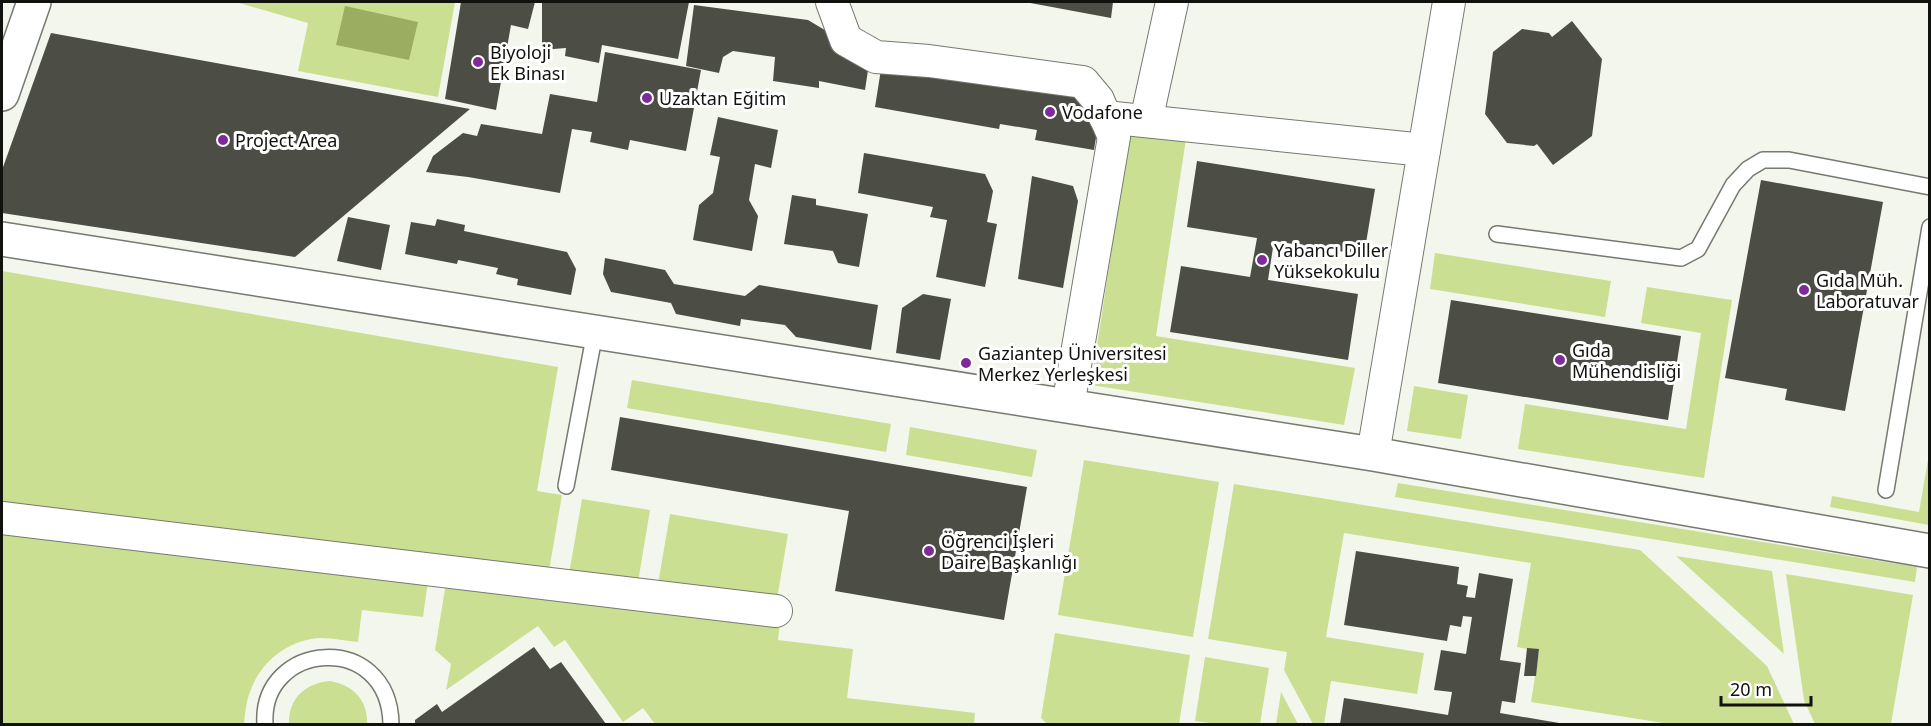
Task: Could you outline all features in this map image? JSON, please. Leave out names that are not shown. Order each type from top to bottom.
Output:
[{"type":"street","points":[[2,94],[34,2]]},
{"type":"street","points":[[832,2],[846,40],[876,57],[1083,82],[1098,100],[1114,137],[1068,406]]},
{"type":"street","points":[[1146,121],[1172,2]]},
{"type":"street","points":[[1373,454],[1449,2]]},
{"type":"street","points":[[1105,117],[1424,150]]},
{"type":"street","points":[[2,239],[1373,454],[1929,551]]},
{"type":"street","points":[[2,518],[776,611]]},
{"type":"lane","points":[[1497,234],[1682,258],[1698,249],[1733,184],[1748,169],[1763,160],[1789,160],[1929,187]]},
{"type":"lane","points":[[1886,490],[1929,227]]},
{"type":"lane","points":[[566,486],[595,332]]},
{"type":"lane","points":[[265,722],[271,693],[286,673],[299,664],[315,658],[332,657],[348,660],[363,667],[375,678],[385,692],[390,707],[391,724]]},
{"type":"shaded area","points":[[240,2],[455,2],[438,97],[298,71],[308,23]]},
{"type":"shaded area","points":[[345,6],[418,22],[409,60],[336,45]]},
{"type":"shaded area","points":[[1130,130],[1186,139],[1156,336],[1355,368],[1344,425],[1091,385]]},
{"type":"shaded area","points":[[1435,253],[1611,281],[1605,317],[1430,289]]},
{"type":"shaded area","points":[[2,271],[558,367],[537,491],[562,495],[549,571],[2,506]]},
{"type":"shaded area","points":[[1647,287],[1732,300],[1704,478],[1518,449],[1525,404],[1686,429],[1701,333],[1641,323]]},
{"type":"shaded area","points":[[632,380],[891,424],[886,452],[627,408]]},
{"type":"shaded area","points":[[1414,386],[1468,395],[1461,439],[1407,431]]},
{"type":"shaded area","points":[[910,427],[1037,450],[1032,477],[906,455]]},
{"type":"shaded area","points":[[1929,454],[1929,525],[1830,507],[1832,496],[1919,512]]},
{"type":"shaded area","points":[[1084,460],[1219,482],[1193,637],[1058,615]]},
{"type":"shaded area","points":[[1398,483],[1917,567],[1915,582],[1395,497]]},
{"type":"shaded area","points":[[1234,484],[1640,550],[1767,666],[1794,724],[1670,724],[1531,702],[1539,651],[1517,647],[1531,563],[1344,533],[1326,637],[1424,653],[1417,694],[1331,681],[1324,724],[1313,724],[1284,670],[1287,652],[1208,639]]},
{"type":"shaded area","points":[[582,499],[650,510],[638,582],[569,574]]},
{"type":"shaded area","points":[[670,514],[788,534],[777,599],[658,584]]},
{"type":"shaded area","points":[[2,531],[428,581],[423,617],[362,610],[358,642],[316,638],[282,651],[273,657],[254,682],[244,724],[2,724]]},
{"type":"shaded area","points":[[1676,556],[1772,571],[1784,654]]},
{"type":"shaded area","points":[[1786,574],[1913,595],[1891,724],[1815,724],[1804,700]]},
{"type":"shaded area","points":[[446,583],[780,622],[778,640],[853,649],[847,698],[975,713],[974,724],[655,724],[643,708],[623,722],[565,640],[554,647],[538,626],[446,690],[451,664],[435,650]]},
{"type":"shaded area","points":[[1055,633],[1190,655],[1179,724],[1047,724],[1041,718]]},
{"type":"shaded area","points":[[1205,657],[1269,668],[1260,724],[1218,724],[1195,721]]},
{"type":"shaded area","points":[[330,681],[346,686],[358,695],[365,708],[367,724],[289,724],[289,715],[295,699],[313,685]]},
{"type":"shaded area","points":[[1281,692],[1298,724],[1276,724]]},
{"type":"building","name":"Biyoloji Ek Binası","points":[[461,2],[535,2],[528,29],[511,25],[496,110],[445,99]]},
{"type":"building","points":[[542,2],[689,2],[678,59],[602,45],[599,63],[565,56],[566,48],[542,50]]},
{"type":"building","points":[[1025,2],[1113,2],[1111,18]]},
{"type":"building","points":[[694,5],[808,20],[870,57],[865,90],[819,81],[819,88],[773,81],[775,57],[733,51],[723,57],[719,73],[686,66]]},
{"type":"building","points":[[1572,21],[1602,59],[1592,136],[1553,165],[1537,144],[1534,146],[1507,143],[1485,114],[1493,52],[1522,29],[1549,33],[1552,37]]},
{"type":"building","name":"Project Area","points":[[51,33],[470,109],[295,257],[2,213],[2,170]]},
{"type":"building","points":[[605,52],[701,70],[686,151],[630,140],[628,150],[590,142],[592,132],[572,129],[560,193],[426,172],[433,156],[463,133],[477,136],[481,124],[542,134],[550,94],[597,102]]},
{"type":"building","points":[[882,63],[1082,98],[1098,125],[1094,150],[1035,140],[1037,130],[1000,124],[999,129],[875,107]]},
{"type":"building","points":[[718,117],[778,130],[771,168],[755,164],[749,200],[758,216],[752,251],[693,240],[699,205],[713,193],[720,157],[710,155]]},
{"type":"building","points":[[864,153],[985,174],[993,191],[987,222],[997,224],[985,287],[936,277],[947,220],[930,217],[933,207],[858,193]]},
{"type":"building","name":"Yabancı Diller Yüksekokulu","points":[[1197,161],[1375,189],[1364,255],[1274,241],[1268,280],[1358,294],[1348,360],[1170,332],[1181,266],[1250,277],[1257,238],[1187,227]]},
{"type":"building","points":[[1032,176],[1073,186],[1078,201],[1063,288],[1018,279]]},
{"type":"building","name":"Gıda Müh. Laboratuvar","points":[[1761,180],[1883,202],[1845,411],[1785,400],[1787,389],[1725,378]]},
{"type":"building","points":[[792,195],[816,199],[816,205],[868,214],[859,267],[838,263],[833,251],[784,244]]},
{"type":"building","points":[[348,217],[390,225],[381,270],[337,261]]},
{"type":"building","points":[[437,219],[465,225],[464,231],[567,252],[576,269],[571,295],[517,285],[518,279],[496,274],[498,268],[458,260],[457,264],[405,254],[411,222],[435,226]]},
{"type":"building","points":[[605,258],[665,270],[674,284],[745,296],[759,285],[878,305],[871,350],[796,337],[785,325],[741,319],[740,326],[676,314],[671,303],[611,292],[603,274]]},
{"type":"building","points":[[923,294],[951,299],[940,360],[896,353],[902,308]]},
{"type":"building","name":"Gıda Mühendisliği","points":[[1451,300],[1681,336],[1668,420],[1438,383]]},
{"type":"building","name":"Öğrenci İşleri Daire Başkanlığı","points":[[620,417],[1027,487],[1004,620],[835,591],[849,511],[611,470]]},
{"type":"building","points":[[1356,551],[1459,567],[1457,584],[1468,586],[1466,597],[1475,598],[1479,573],[1513,579],[1500,660],[1521,663],[1515,703],[1502,701],[1500,713],[1565,724],[1340,724],[1344,698],[1448,715],[1452,692],[1434,690],[1441,650],[1466,654],[1472,617],[1463,616],[1461,627],[1450,625],[1447,641],[1344,625]]},
{"type":"building","points":[[534,647],[550,669],[561,662],[606,724],[415,724],[415,720],[437,704],[442,712]]},
{"type":"building","points":[[1527,648],[1539,649],[1536,676],[1524,676]]},
{"type":"place","name":"Biyoloji Ek Binası","points":[[478,62]]},
{"type":"place","name":"Uzaktan Eğitim","points":[[647,98]]},
{"type":"place","name":"Vodafone","points":[[1050,112]]},
{"type":"place","name":"Project Area","points":[[223,140]]},
{"type":"place","name":"Yabancı Diller Yüksekokulu","points":[[1262,260]]},
{"type":"place","name":"Gıda Müh. Laboratuvar","points":[[1804,290]]},
{"type":"place","name":"Gıda Mühendisliği","points":[[1560,360]]},
{"type":"place","name":"Gaziantep Üniversitesi Merkez Yerleşkesi","points":[[966,363]]},
{"type":"place","name":"Öğrenci İşleri Daire Başkanlığı","points":[[929,551]]}]
